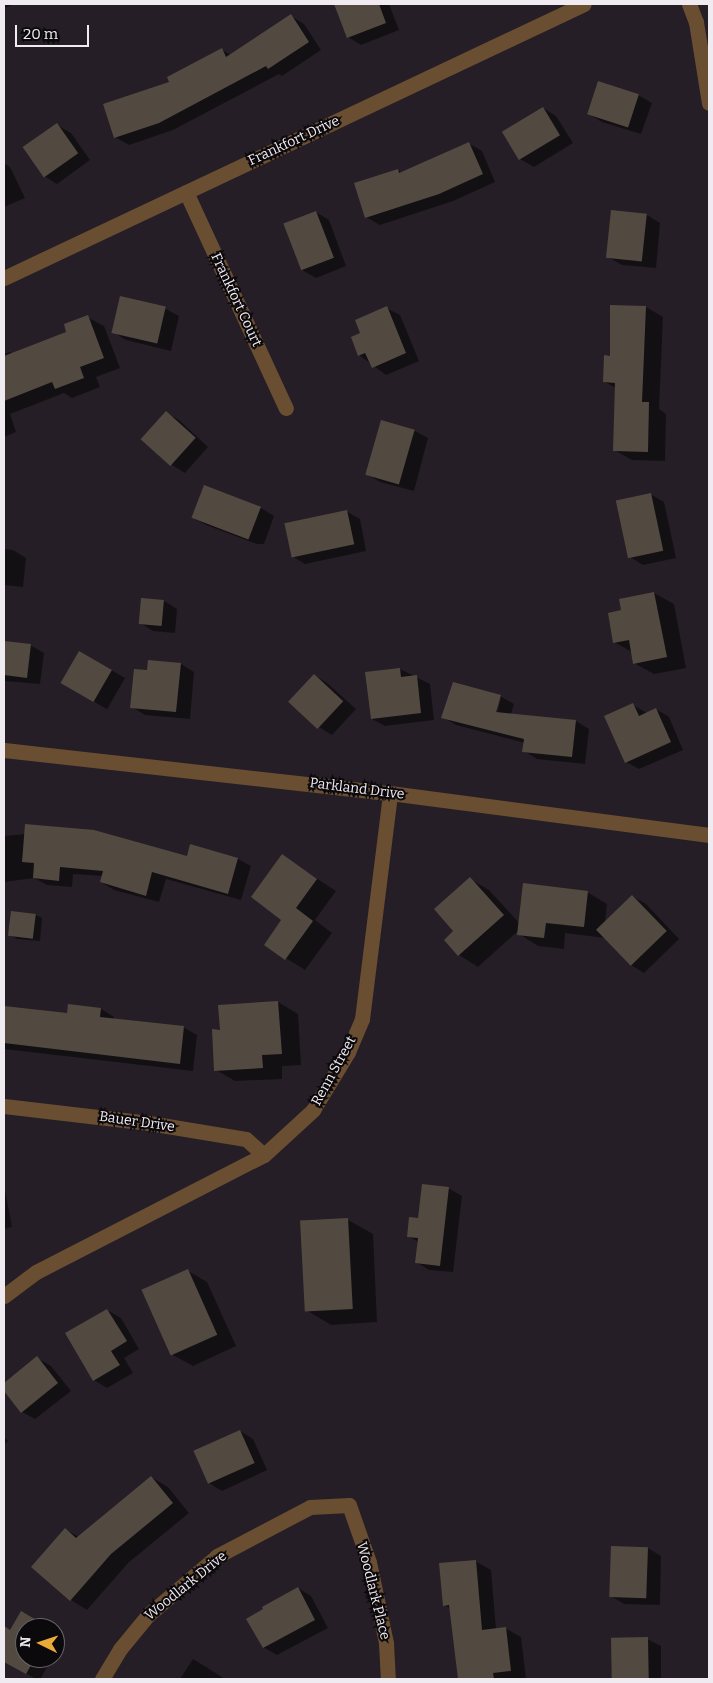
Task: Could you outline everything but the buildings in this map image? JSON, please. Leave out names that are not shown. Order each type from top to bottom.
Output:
[{"type":"street","name":"Frankfort Drive","points":[[4,278],[584,4]]},
{"type":"street","points":[[688,4],[696,22],[709,103]]},
{"type":"street","name":"Frankfort Court","points":[[186,192],[286,408]]},
{"type":"street","name":"Parkland Drive","points":[[4,750],[390,793],[709,836]]},
{"type":"street","name":"Renn Street","points":[[4,1296],[36,1272],[264,1155],[313,1110],[348,1052],[362,1019],[390,793]]},
{"type":"street","name":"Bauer Drive","points":[[4,1106],[149,1123],[246,1139],[264,1155]]},
{"type":"street","name":"Woodlark Drive","points":[[102,1679],[120,1649],[148,1614],[217,1556],[310,1507],[349,1505]]},
{"type":"street","name":"Woodlark Place","points":[[349,1505],[369,1562],[386,1643],[388,1679]]}]
